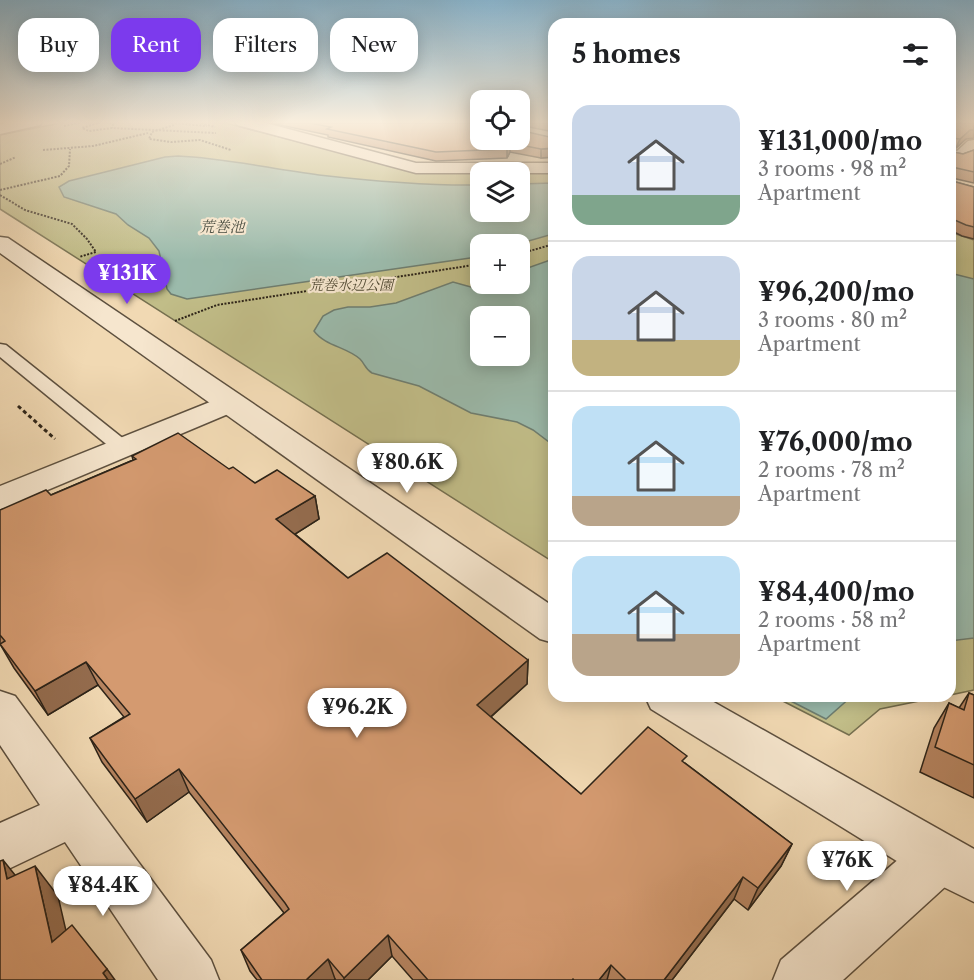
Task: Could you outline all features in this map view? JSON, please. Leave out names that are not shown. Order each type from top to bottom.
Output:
[{"type":"street","points":[[415,168],[548,168]]},
{"type":"street","points":[[0,243],[548,624]]},
{"type":"street","points":[[0,499],[230,403]]},
{"type":"street","points":[[676,702],[957,867],[801,980]]},
{"type":"street","points":[[0,709],[191,980]]},
{"type":"street","points":[[0,849],[72,814]]},
{"type":"lane","points":[[0,349],[123,448]]},
{"type":"path","points":[[0,190],[60,176],[67,168]]},
{"type":"path","points":[[0,195],[26,210],[67,220],[82,231],[96,252]]},
{"type":"path","points":[[530,251],[548,246]]},
{"type":"path","points":[[174,322],[217,305],[470,266]]},
{"type":"path","points":[[10,399],[63,446]]},
{"type":"green space","name":"荒巻水辺公園","points":[[0,168],[399,168],[416,172],[470,172],[470,222],[530,222],[530,172],[548,172],[548,559],[0,209]]},
{"type":"green space","points":[[956,234],[974,240],[974,690],[956,694]]},
{"type":"green space","points":[[785,702],[914,702],[880,709],[849,735]]},
{"type":"water","name":"荒巻池","points":[[122,168],[268,168],[359,179],[470,185],[470,222],[530,222],[530,184],[548,183],[548,235],[530,241],[530,234],[470,234],[470,258],[187,299],[171,294],[167,289],[159,251],[149,238],[128,225],[116,214],[64,197],[59,187],[69,181]]},
{"type":"water","points":[[548,261],[548,441],[517,422],[471,413],[419,386],[372,373],[355,355],[324,340],[314,331],[323,316],[334,310],[396,303],[453,282],[470,287],[470,294],[530,294],[530,267]]},
{"type":"water","points":[[956,274],[974,279],[974,638],[956,640]]},
{"type":"water","points":[[793,702],[845,702],[826,719]]},
{"type":"building","points":[[956,168],[956,168],[974,168],[974,172]]},
{"type":"building","points":[[956,182],[974,187],[974,227],[956,221]]},
{"type":"building","points":[[178,433],[229,469],[233,467],[255,483],[277,470],[315,496],[276,519],[348,578],[387,553],[528,660],[477,705],[581,794],[648,727],[687,756],[682,761],[792,844],[758,888],[743,877],[664,980],[626,980],[611,965],[599,980],[428,980],[388,935],[344,978],[328,959],[306,980],[262,980],[241,950],[289,909],[285,903],[179,769],[135,799],[90,738],[130,714],[86,662],[35,691],[0,644],[5,641],[0,635],[0,510],[46,490],[51,495],[136,459],[132,456]]},
{"type":"building","points":[[969,693],[974,695],[974,765],[935,747],[949,703],[964,710]]},
{"type":"building","points":[[3,860],[7,879],[35,866],[52,942],[72,925],[107,969],[103,973],[108,980],[0,980],[0,861]]}]
